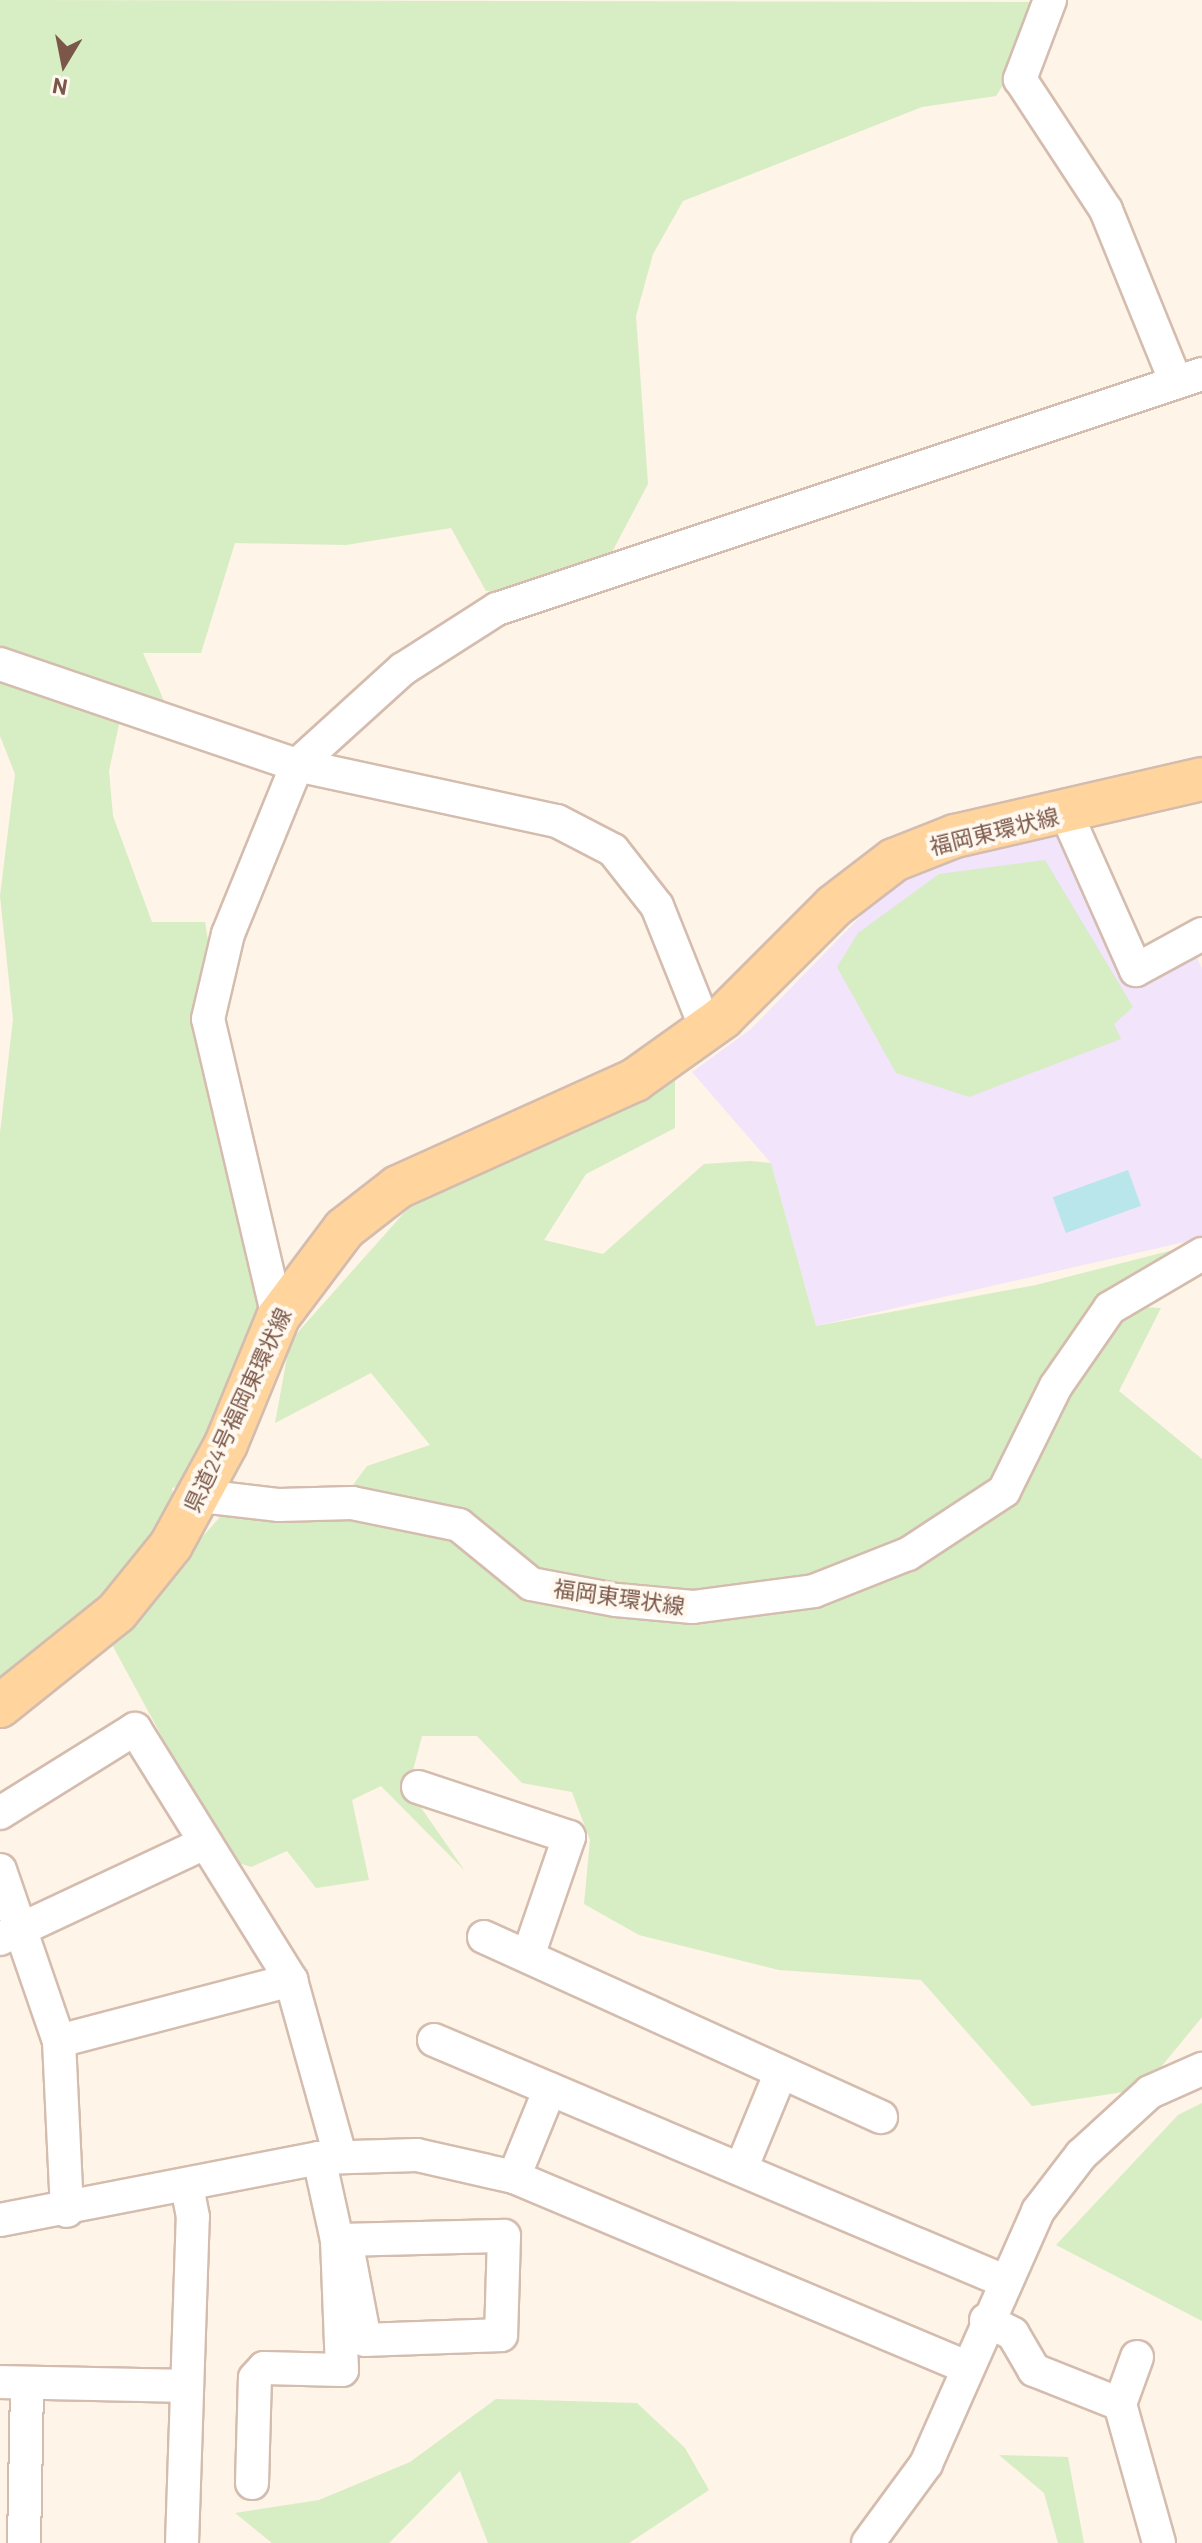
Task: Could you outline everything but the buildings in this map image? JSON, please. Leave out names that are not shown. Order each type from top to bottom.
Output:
[{"type":"main road","name":"福岡東環状線","points":[[707,1031],[834,906],[894,860],[955,836],[1066,813],[1202,779]]},
{"type":"main road","name":"県道24号福岡東環状線","points":[[0,1706],[117,1612],[201,1496],[278,1317],[344,1229],[398,1187],[635,1080],[707,1031]]},
{"type":"street","points":[[278,1317],[208,1019],[228,934],[297,765],[403,669],[497,609],[1189,378],[1106,210],[1020,79],[1050,0]]},
{"type":"street","points":[[0,664],[297,765],[557,821],[613,850],[657,906],[707,1031]]},
{"type":"street","points":[[1066,813],[1136,970],[1202,934]]},
{"type":"street","name":"福岡東環状線","points":[[201,1496],[279,1505],[352,1503],[459,1525],[531,1584],[616,1600],[693,1607],[814,1591],[908,1554],[1004,1491],[1056,1386],[1110,1308],[1202,1254]]},
{"type":"street","points":[[0,1813],[135,1729],[291,1980],[330,2157],[342,2370],[264,2368],[255,2378],[252,2483]]},
{"type":"street","points":[[418,1787],[569,1837],[528,1956]]},
{"type":"street","points":[[12,1934],[205,1843]]},
{"type":"street","points":[[0,1870],[12,1934],[59,2041],[67,2211]]},
{"type":"street","points":[[484,1937],[881,2117]]},
{"type":"street","points":[[59,2041],[291,1980]]},
{"type":"street","points":[[434,2040],[1004,2281]]},
{"type":"street","points":[[868,2543],[926,2464],[964,2366],[1038,2211],[1081,2155],[1150,2092],[1202,2069]]},
{"type":"street","points":[[741,2169],[781,2072]]},
{"type":"street","points":[[514,2177],[550,2089]]},
{"type":"street","points":[[0,2220],[67,2211],[330,2157],[417,2155],[514,2177],[964,2366]]},
{"type":"street","points":[[182,2543],[193,2217],[187,2187]]},
{"type":"street","points":[[504,2236],[501,2335],[365,2340],[348,2251],[337,2240],[504,2236]]},
{"type":"street","points":[[986,2320],[1013,2334],[1034,2370],[1120,2404]]},
{"type":"street","points":[[1137,2357],[1120,2404],[1159,2543]]},
{"type":"street","points":[[24,2543],[13,2382],[185,2386]]},
{"type":"shaded area","points":[[1055,833],[1133,985],[1194,951],[1202,969],[1202,1238],[816,1326],[771,1163],[692,1072],[751,1029],[892,884],[947,854]]},
{"type":"green space","points":[[0,0],[1033,2],[1028,46],[996,96],[922,107],[683,201],[653,254],[636,316],[648,484],[594,586],[486,591],[451,528],[346,545],[235,543],[201,653],[143,653],[165,703],[120,720],[109,771],[113,816],[152,922],[205,922],[277,1359],[234,1470],[172,1488],[180,1547],[0,1709],[0,1133],[13,1019],[0,896],[15,774],[0,736]]},
{"type":"green space","points":[[1045,860],[1133,1007],[1114,1024],[1121,1039],[969,1097],[896,1073],[837,967],[858,933],[939,874]]},
{"type":"green space","points":[[675,1075],[675,1128],[586,1174],[544,1240],[603,1254],[704,1164],[750,1161],[771,1163],[816,1326],[1036,1285],[1173,1250],[1119,1306],[1161,1308],[1119,1391],[1202,1459],[1202,2017],[1143,2089],[1032,2106],[921,1980],[779,1970],[639,1935],[584,1904],[590,1840],[572,1792],[522,1783],[477,1736],[422,1736],[408,1789],[465,1871],[381,1786],[352,1800],[369,1880],[316,1888],[287,1851],[251,1867],[229,1860],[110,1641],[220,1517],[332,1513],[367,1466],[430,1445],[371,1373],[275,1423],[290,1341],[435,1178]]},
{"type":"green space","points":[[1202,2103],[1202,2321],[1056,2245],[1178,2115]]},
{"type":"green space","points":[[496,2399],[637,2403],[685,2448],[709,2490],[629,2543],[488,2543],[460,2471],[389,2543],[272,2543],[235,2513],[319,2500],[410,2462]]},
{"type":"green space","points":[[999,2455],[1068,2457],[1084,2543],[1058,2543],[1044,2493]]},
{"type":"water","points":[[1128,1170],[1141,1206],[1066,1233],[1053,1197]]}]
